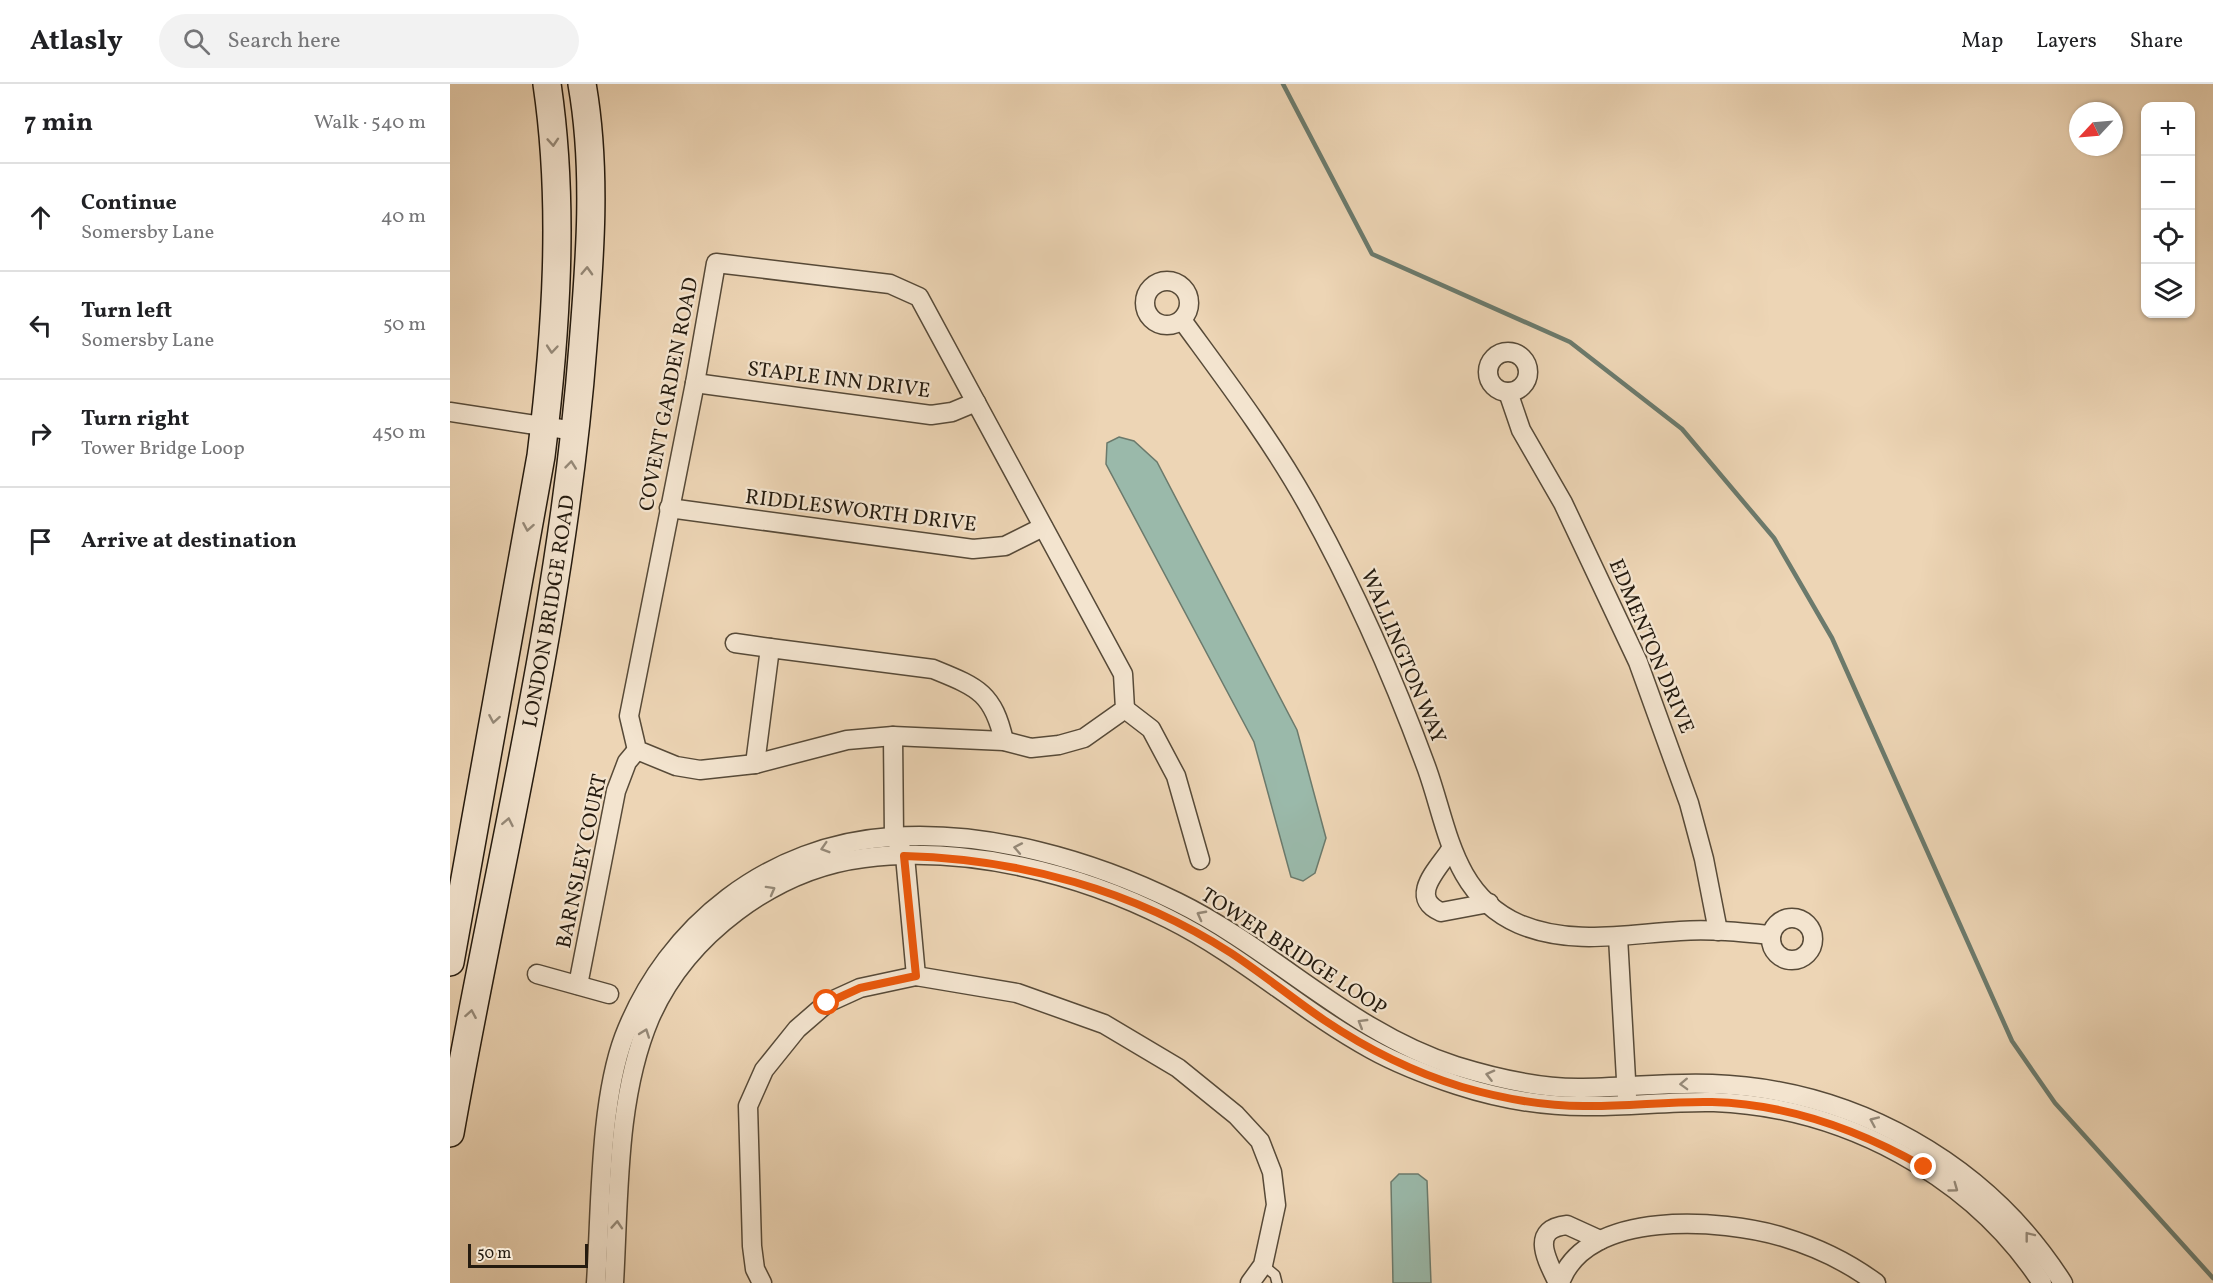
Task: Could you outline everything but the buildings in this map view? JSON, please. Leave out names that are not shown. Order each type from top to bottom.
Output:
[{"type":"main road","name":"LONDON BRIDGE ROAD","points":[[450,962],[544,428],[554,324],[556,241],[555,175],[548,84]]},
{"type":"main road","name":"LONDON BRIDGE ROAD","points":[[450,1133],[477,977],[547,628],[566,512],[585,319],[589,221],[590,143],[582,84]]},
{"type":"street","name":"COVENT GARDEN ROAD","points":[[637,750],[629,716],[695,384],[716,263],[890,284],[919,297],[1123,674],[1125,709]]},
{"type":"street","name":"WALLINGTON WAY","points":[[1182,320],[1263,434],[1305,501],[1343,571],[1376,637],[1402,702],[1431,782],[1451,849],[1464,876],[1489,903],[1517,923],[1537,931],[1585,938],[1680,931],[1771,935]]},
{"type":"street","name":"STAPLE INN DRIVE","points":[[695,384],[931,415],[952,412],[976,402]]},
{"type":"street","name":"EDMENTON DRIVE","points":[[1508,392],[1521,430],[1563,503],[1638,662],[1689,803],[1704,859],[1718,931]]},
{"type":"street","points":[[450,412],[575,431]]},
{"type":"street","name":"RIDDLESWORTH DRIVE","points":[[669,508],[973,549],[1005,546],[1043,527]]},
{"type":"street","points":[[735,643],[941,672],[966,684],[992,702],[1004,741]]},
{"type":"street","points":[[755,764],[770,648]]},
{"type":"street","points":[[637,750],[676,766],[700,770],[755,764],[847,740],[893,736],[1004,741],[1031,748],[1059,745],[1084,738],[1125,709],[1151,729],[1176,776],[1200,860]]},
{"type":"street","points":[[893,736],[894,836],[904,856],[916,976]]},
{"type":"street","name":"BARNSLEY COURT","points":[[578,985],[616,791],[627,762],[637,750]]},
{"type":"street","name":"TOWER BRIDGE LOOP","points":[[596,1283],[607,1124],[616,1061],[639,1002],[667,957],[715,907],[761,875],[834,846],[894,836],[992,843],[1054,856],[1126,879],[1179,903],[1242,939],[1330,1003],[1375,1030],[1414,1050],[1454,1065],[1537,1084],[1575,1088],[1718,1084],[1776,1091],[1815,1099],[1854,1112],[1899,1132],[1951,1164],[2000,1203],[2023,1227],[2063,1283]]},
{"type":"street","points":[[1451,849],[1427,883],[1425,897],[1429,904],[1441,912],[1489,903]]},
{"type":"street","name":"TOWER BRIDGE LOOP","points":[[614,1283],[629,1082],[651,1016],[678,971],[693,951],[729,918],[773,888],[820,868],[845,861],[904,856],[949,857],[1019,867],[1058,877],[1132,902],[1163,915],[1230,952],[1325,1021],[1367,1047],[1430,1076],[1525,1101],[1591,1106],[1712,1102],[1751,1105],[1819,1120],[1863,1136],[1924,1167],[1962,1194],[2012,1244],[2042,1283]]},
{"type":"street","points":[[1618,937],[1628,1105]]},
{"type":"street","name":"BARNSLEY COURT","points":[[537,974],[609,994]]},
{"type":"street","points":[[759,1282],[752,1246],[748,1106],[764,1070],[797,1029],[827,1003],[860,988],[916,976],[1017,993],[1104,1024],[1178,1068],[1236,1115],[1260,1141],[1272,1172],[1276,1205],[1263,1265],[1250,1283]]},
{"type":"street","points":[[1559,1283],[1544,1252],[1544,1238],[1548,1232],[1567,1225],[1600,1240]]},
{"type":"street","points":[[1559,1283],[1572,1263],[1600,1240],[1636,1228],[1681,1225],[1745,1227],[1815,1248],[1846,1263],[1876,1283]]},
{"type":"lane","points":[[1263,1265],[1275,1275],[1277,1283]]},
{"type":"shaded area","points":[[1119,437],[1134,441],[1157,462],[1297,730],[1326,838],[1315,873],[1303,881],[1291,877],[1254,742],[1106,464],[1107,443]]},
{"type":"shaded area","points":[[1399,1174],[1418,1174],[1427,1181],[1431,1283],[1393,1283],[1391,1182]]},
{"type":"waterway","points":[[1283,84],[1372,254],[1570,342],[1682,429],[1774,538],[1832,638],[2012,1041],[2055,1103],[2213,1278]]},
{"type":"route","points":[[827,1003],[860,988],[916,976],[904,856],[985,861],[1058,877],[1163,915],[1230,952],[1325,1021],[1376,1052],[1430,1076],[1462,1087],[1554,1105],[1712,1102],[1751,1105],[1819,1120],[1863,1136],[1924,1167]]}]
